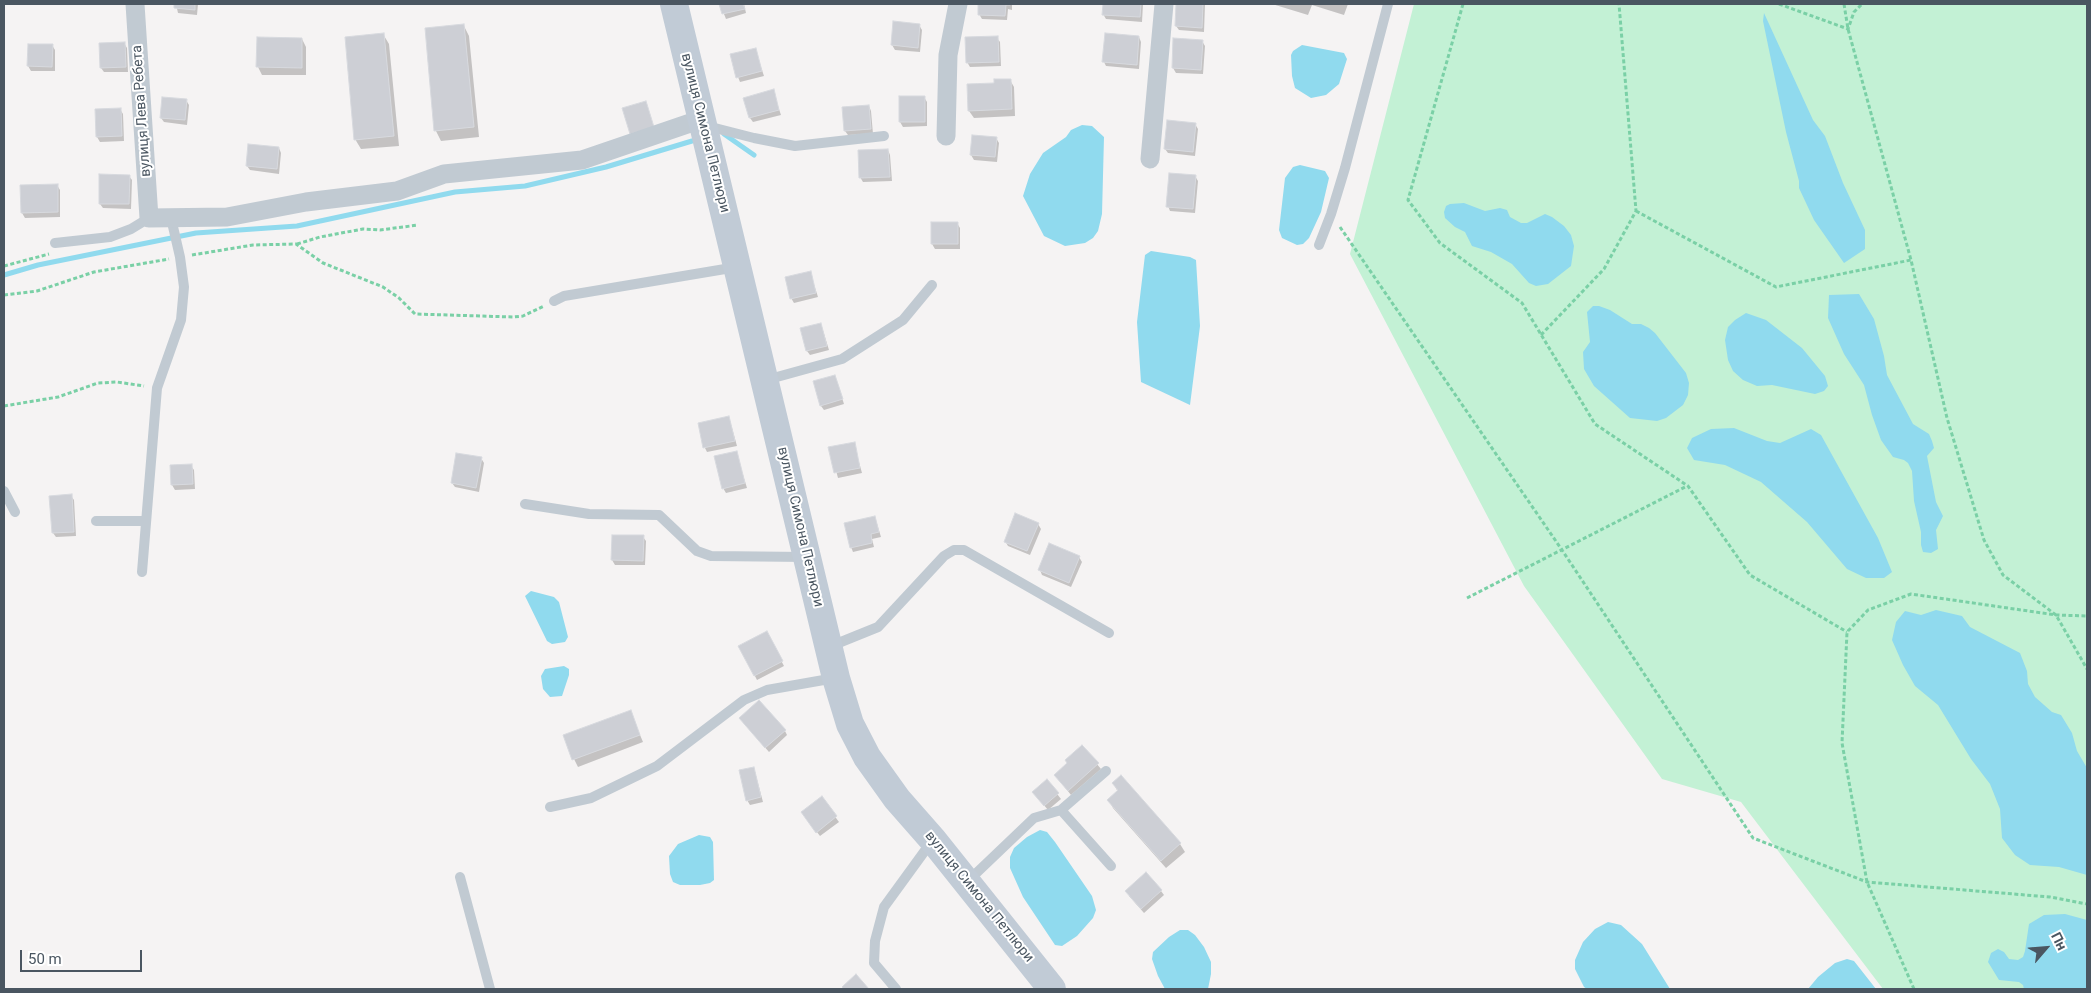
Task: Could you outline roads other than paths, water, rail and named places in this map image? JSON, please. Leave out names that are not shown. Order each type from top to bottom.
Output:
[{"type":"main road","name":"вулиця Симона Петлюри","points":[[674,4],[766,380],[836,678],[850,724],[866,757],[897,799],[967,882],[1052,989]]},
{"type":"street","name":"вулиця Лева Ребета","points":[[135,4],[149,218]]},
{"type":"street","points":[[946,136],[948,55],[958,4]]},
{"type":"street","points":[[1150,159],[1164,4]]},
{"type":"street","points":[[149,218],[172,223],[226,217],[306,202],[397,191],[444,174],[582,160],[703,122]]},
{"type":"lane","points":[[1319,245],[1331,214],[1360,115],[1388,4]]},
{"type":"lane","points":[[703,122],[754,138],[795,146],[884,136]]},
{"type":"lane","points":[[54,243],[110,237],[131,229],[149,218]]},
{"type":"lane","points":[[142,572],[157,388],[181,320],[184,287],[178,245],[172,223]]},
{"type":"lane","points":[[554,301],[564,296],[738,267]]},
{"type":"lane","points":[[766,380],[842,359],[903,320],[932,285]]},
{"type":"lane","points":[[4,491],[15,512]]},
{"type":"lane","points":[[525,504],[589,514],[659,515],[697,552],[711,556],[807,557]]},
{"type":"lane","points":[[96,521],[146,522]]},
{"type":"lane","points":[[829,646],[878,627],[944,556],[954,550],[964,550],[1109,633]]},
{"type":"lane","points":[[550,807],[591,798],[657,766],[744,700],[767,690],[836,678]]},
{"type":"lane","points":[[967,882],[1034,818],[1061,810],[1106,771]]},
{"type":"lane","points":[[1061,810],[1111,866]]},
{"type":"lane","points":[[896,989],[874,963],[875,941],[884,907],[932,840]]},
{"type":"lane","points":[[460,877],[490,989]]},
{"type":"water","points":[[1764,13],[1813,120],[1825,136],[1843,183],[1865,230],[1865,249],[1844,263],[1814,220],[1799,188],[1763,21]]},
{"type":"water","points":[[1302,45],[1344,53],[1347,59],[1339,84],[1326,95],[1311,98],[1295,88],[1292,76],[1291,55],[1293,51]]},
{"type":"water","points":[[1082,125],[1092,126],[1104,137],[1102,214],[1098,231],[1093,238],[1085,243],[1065,246],[1044,236],[1023,196],[1030,174],[1043,153],[1066,137],[1071,130]]},
{"type":"water","points":[[1300,165],[1325,171],[1329,178],[1321,212],[1309,238],[1303,244],[1297,245],[1282,238],[1279,230],[1285,178],[1293,167]]},
{"type":"water","points":[[1464,203],[1485,211],[1500,208],[1507,210],[1510,217],[1521,223],[1527,223],[1545,214],[1552,217],[1564,226],[1571,235],[1574,246],[1571,266],[1548,284],[1536,286],[1529,283],[1512,264],[1491,252],[1472,246],[1465,232],[1455,227],[1445,218],[1446,206]]},
{"type":"water","points":[[1151,251],[1190,257],[1196,260],[1200,326],[1190,405],[1141,382],[1137,322],[1145,255]]},
{"type":"water","points":[[1859,294],[1874,319],[1887,375],[1913,424],[1929,434],[1934,448],[1927,456],[1936,502],[1943,516],[1936,530],[1938,549],[1931,553],[1923,552],[1921,545],[1921,532],[1914,501],[1912,471],[1904,460],[1893,457],[1881,440],[1864,385],[1844,354],[1828,318],[1829,295]]},
{"type":"water","points":[[1593,306],[1610,310],[1632,324],[1641,324],[1655,333],[1686,373],[1689,383],[1688,395],[1683,405],[1666,418],[1657,421],[1630,418],[1594,386],[1584,369],[1583,352],[1590,342],[1587,312]]},
{"type":"water","points":[[1746,313],[1766,320],[1802,348],[1825,376],[1828,386],[1824,391],[1815,394],[1772,385],[1757,386],[1743,380],[1733,371],[1728,360],[1725,340],[1728,327]]},
{"type":"water","points":[[1734,428],[1767,441],[1780,443],[1811,429],[1821,435],[1878,538],[1892,572],[1884,578],[1866,578],[1847,569],[1807,522],[1761,482],[1725,465],[1694,460],[1687,448],[1692,438],[1711,429]]},
{"type":"water","points":[[531,591],[554,597],[559,602],[568,637],[565,642],[552,644],[547,641],[525,596]]},
{"type":"water","points":[[1936,610],[1962,616],[1970,627],[2020,653],[2027,671],[2028,684],[2035,697],[2052,712],[2061,715],[2072,733],[2077,751],[2087,768],[2087,875],[2059,867],[2030,865],[2015,855],[2002,838],[2000,809],[1990,784],[1971,759],[1938,705],[1915,686],[1903,665],[1892,640],[1896,622],[1905,611],[1921,615]]},
{"type":"water","points":[[564,666],[569,669],[569,675],[562,696],[550,697],[543,689],[541,676],[545,669]]},
{"type":"water","points":[[1040,830],[1047,832],[1055,842],[1092,896],[1096,910],[1093,918],[1077,936],[1062,946],[1055,945],[1023,897],[1010,868],[1010,857],[1014,848],[1027,837]]},
{"type":"water","points":[[699,835],[710,837],[713,842],[714,880],[700,885],[680,885],[673,882],[670,874],[669,856],[678,844]]},
{"type":"water","points":[[2065,914],[2087,920],[2087,989],[2024,989],[2023,985],[2019,982],[1999,980],[1988,962],[1991,953],[1998,949],[2004,952],[2009,959],[2018,960],[2023,957],[2025,951],[2029,924],[2044,915]]},
{"type":"water","points":[[1608,922],[1621,925],[1642,944],[1670,989],[1587,989],[1584,987],[1575,969],[1575,960],[1583,942],[1595,929]]},
{"type":"water","points":[[1180,930],[1188,930],[1195,935],[1204,947],[1211,962],[1208,989],[1165,989],[1158,976],[1152,959],[1153,952],[1169,937]]},
{"type":"water","points":[[1847,959],[1854,961],[1876,989],[1808,989],[1818,977],[1835,963]]},
{"type":"waterway","points":[[724,134],[754,155]]},
{"type":"waterway","points":[[4,275],[38,265],[196,233],[297,226],[455,192],[525,186],[606,167],[692,141]]}]
